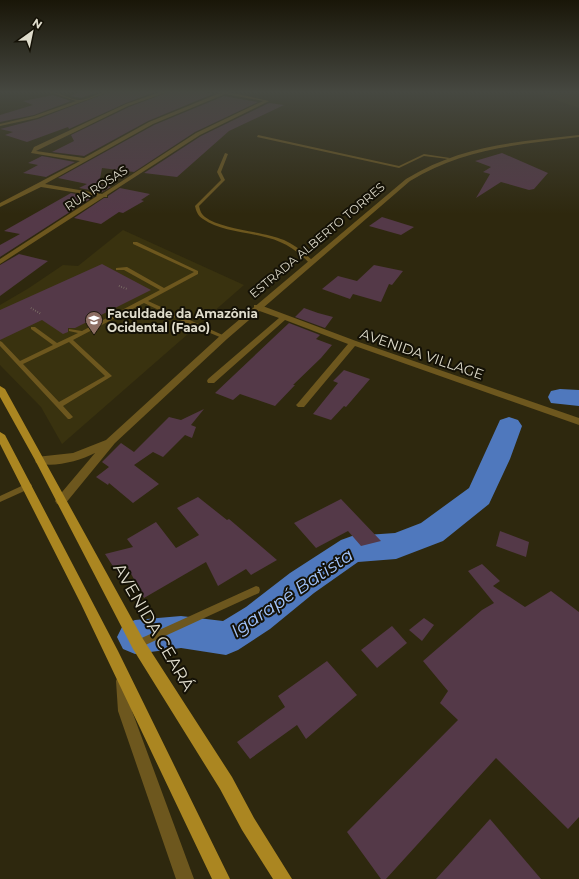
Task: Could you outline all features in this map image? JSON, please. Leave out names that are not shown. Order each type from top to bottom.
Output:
[{"type":"main road","name":"AVENIDA CEARÁ","points":[[0,390],[40,460],[138,644],[226,783],[248,824],[283,879]]},
{"type":"main road","points":[[0,435],[28,486],[122,673],[222,879]]},
{"type":"main road","points":[[248,824],[275,879]]},
{"type":"street","points":[[70,132],[36,148],[33,152],[85,160]]},
{"type":"street","points":[[0,205],[40,185],[135,132]]},
{"type":"street","name":"RUA ROSAS","points":[[0,262],[105,196],[202,132]]},
{"type":"street","name":"ESTRADA ALBERTO TORRES","points":[[61,501],[110,440],[257,307],[408,180],[428,167],[448,158],[492,147],[579,136]]},
{"type":"street","points":[[40,185],[105,196]]},
{"type":"street","name":"AVENIDA VILLAGE","points":[[257,307],[353,344],[579,422]]},
{"type":"street","points":[[211,380],[283,318]]},
{"type":"street","points":[[301,406],[353,344]]},
{"type":"street","name":"ESTRADA ALBERTO TORRES","points":[[40,460],[71,459],[84,455],[110,440]]},
{"type":"street","points":[[122,673],[126,711],[146,773],[185,879]]},
{"type":"lane","points":[[258,136],[399,167],[424,155],[448,158]]},
{"type":"lane","points":[[226,154],[219,172],[223,180],[197,206],[198,212],[205,218],[220,224],[282,241],[300,251],[312,262]]},
{"type":"lane","points":[[19,364],[83,334],[196,273],[196,271],[135,243]]},
{"type":"lane","points":[[118,270],[125,268],[164,290]]},
{"type":"lane","points":[[144,301],[186,321],[224,336]]},
{"type":"lane","points":[[33,328],[57,346]]},
{"type":"lane","points":[[71,330],[83,334]]},
{"type":"lane","points":[[59,405],[108,376],[70,340]]},
{"type":"lane","points":[[0,343],[70,417]]},
{"type":"lane","points":[[0,499],[28,486]]},
{"type":"lane","points":[[138,644],[256,590]]},
{"type":"path","points":[[119,286],[127,289]]},
{"type":"path","points":[[31,308],[41,314]]},
{"type":"shaded area","name":"Faculdade da Amazônia Ocidental (Faao)","points":[[123,230],[244,285],[62,444],[41,407],[0,365],[0,305],[63,265],[78,266]]},
{"type":"building","points":[[13,132],[54,132],[27,142],[5,135]]},
{"type":"building","points":[[77,132],[128,132],[84,156],[52,152],[74,141],[71,135]]},
{"type":"building","points":[[141,132],[195,132],[134,172],[102,168],[99,184],[111,187],[102,192],[79,188],[87,184],[58,178]]},
{"type":"building","points":[[209,132],[228,132],[177,177],[144,173]]},
{"type":"building","points":[[502,153],[548,173],[534,189],[529,190],[501,182],[476,198],[490,174],[483,172],[491,167],[475,161]]},
{"type":"building","points":[[42,156],[75,162],[46,177],[23,173],[38,165],[28,163]]},
{"type":"building","points":[[120,188],[150,194],[141,200],[144,201],[123,213],[119,212],[101,224],[74,218],[104,198],[108,198],[108,196]]},
{"type":"building","points":[[71,193],[93,197],[0,257],[0,245],[20,234],[4,231]]},
{"type":"building","points":[[382,217],[414,227],[401,235],[369,226]]},
{"type":"building","points":[[19,254],[48,261],[0,296],[0,265]]},
{"type":"building","points":[[102,264],[151,290],[75,328],[68,328],[68,332],[63,334],[42,320],[0,340],[0,310]]},
{"type":"building","points":[[374,265],[403,271],[392,285],[389,284],[381,302],[353,294],[350,299],[322,289],[338,276],[357,281]]},
{"type":"building","points":[[304,308],[333,317],[325,328],[295,317]]},
{"type":"building","points":[[289,323],[320,335],[316,339],[332,345],[275,406],[240,394],[233,400],[215,393]]},
{"type":"building","points":[[344,370],[370,379],[346,407],[344,406],[331,420],[313,414],[338,383],[333,381]]},
{"type":"building","points":[[204,409],[191,425],[196,427],[192,438],[185,435],[163,457],[153,452],[134,465],[159,484],[133,503],[109,483],[108,485],[96,477],[109,467],[102,462],[121,443],[134,452],[169,417],[181,420]]},
{"type":"building","points":[[198,497],[227,520],[229,519],[277,560],[251,575],[246,569],[218,586],[206,562],[144,598],[128,568],[118,574],[105,554],[133,547],[127,539],[156,522],[176,548],[199,535],[177,508]]},
{"type":"building","points":[[341,499],[381,541],[361,546],[348,531],[316,548],[294,523]]},
{"type":"building","points":[[500,531],[529,542],[526,557],[496,546]]},
{"type":"building","points":[[482,564],[500,581],[493,586],[525,607],[551,591],[579,612],[579,817],[568,829],[496,758],[386,879],[381,879],[347,832],[458,720],[440,703],[448,691],[423,661],[482,610],[494,603],[468,571]]},
{"type":"building","points":[[424,618],[434,625],[422,641],[409,630]]},
{"type":"building","points":[[392,626],[407,643],[377,668],[361,650]]},
{"type":"building","points":[[327,661],[357,695],[306,739],[297,725],[250,759],[237,742],[285,707],[278,696]]},
{"type":"building","points":[[490,819],[541,879],[436,879]]},
{"type":"waterway","name":"Igarapé Batista","points":[[560,397],[579,398]]},
{"type":"waterway","name":"Igarapé Batista","points":[[135,637],[181,632],[226,638],[258,618],[302,583],[352,549],[396,546],[432,532],[479,496],[497,459],[509,426]]},
{"type":"place","name":"Faculdade da Amazônia Ocidental (Faao)","points":[[94,335]]}]
